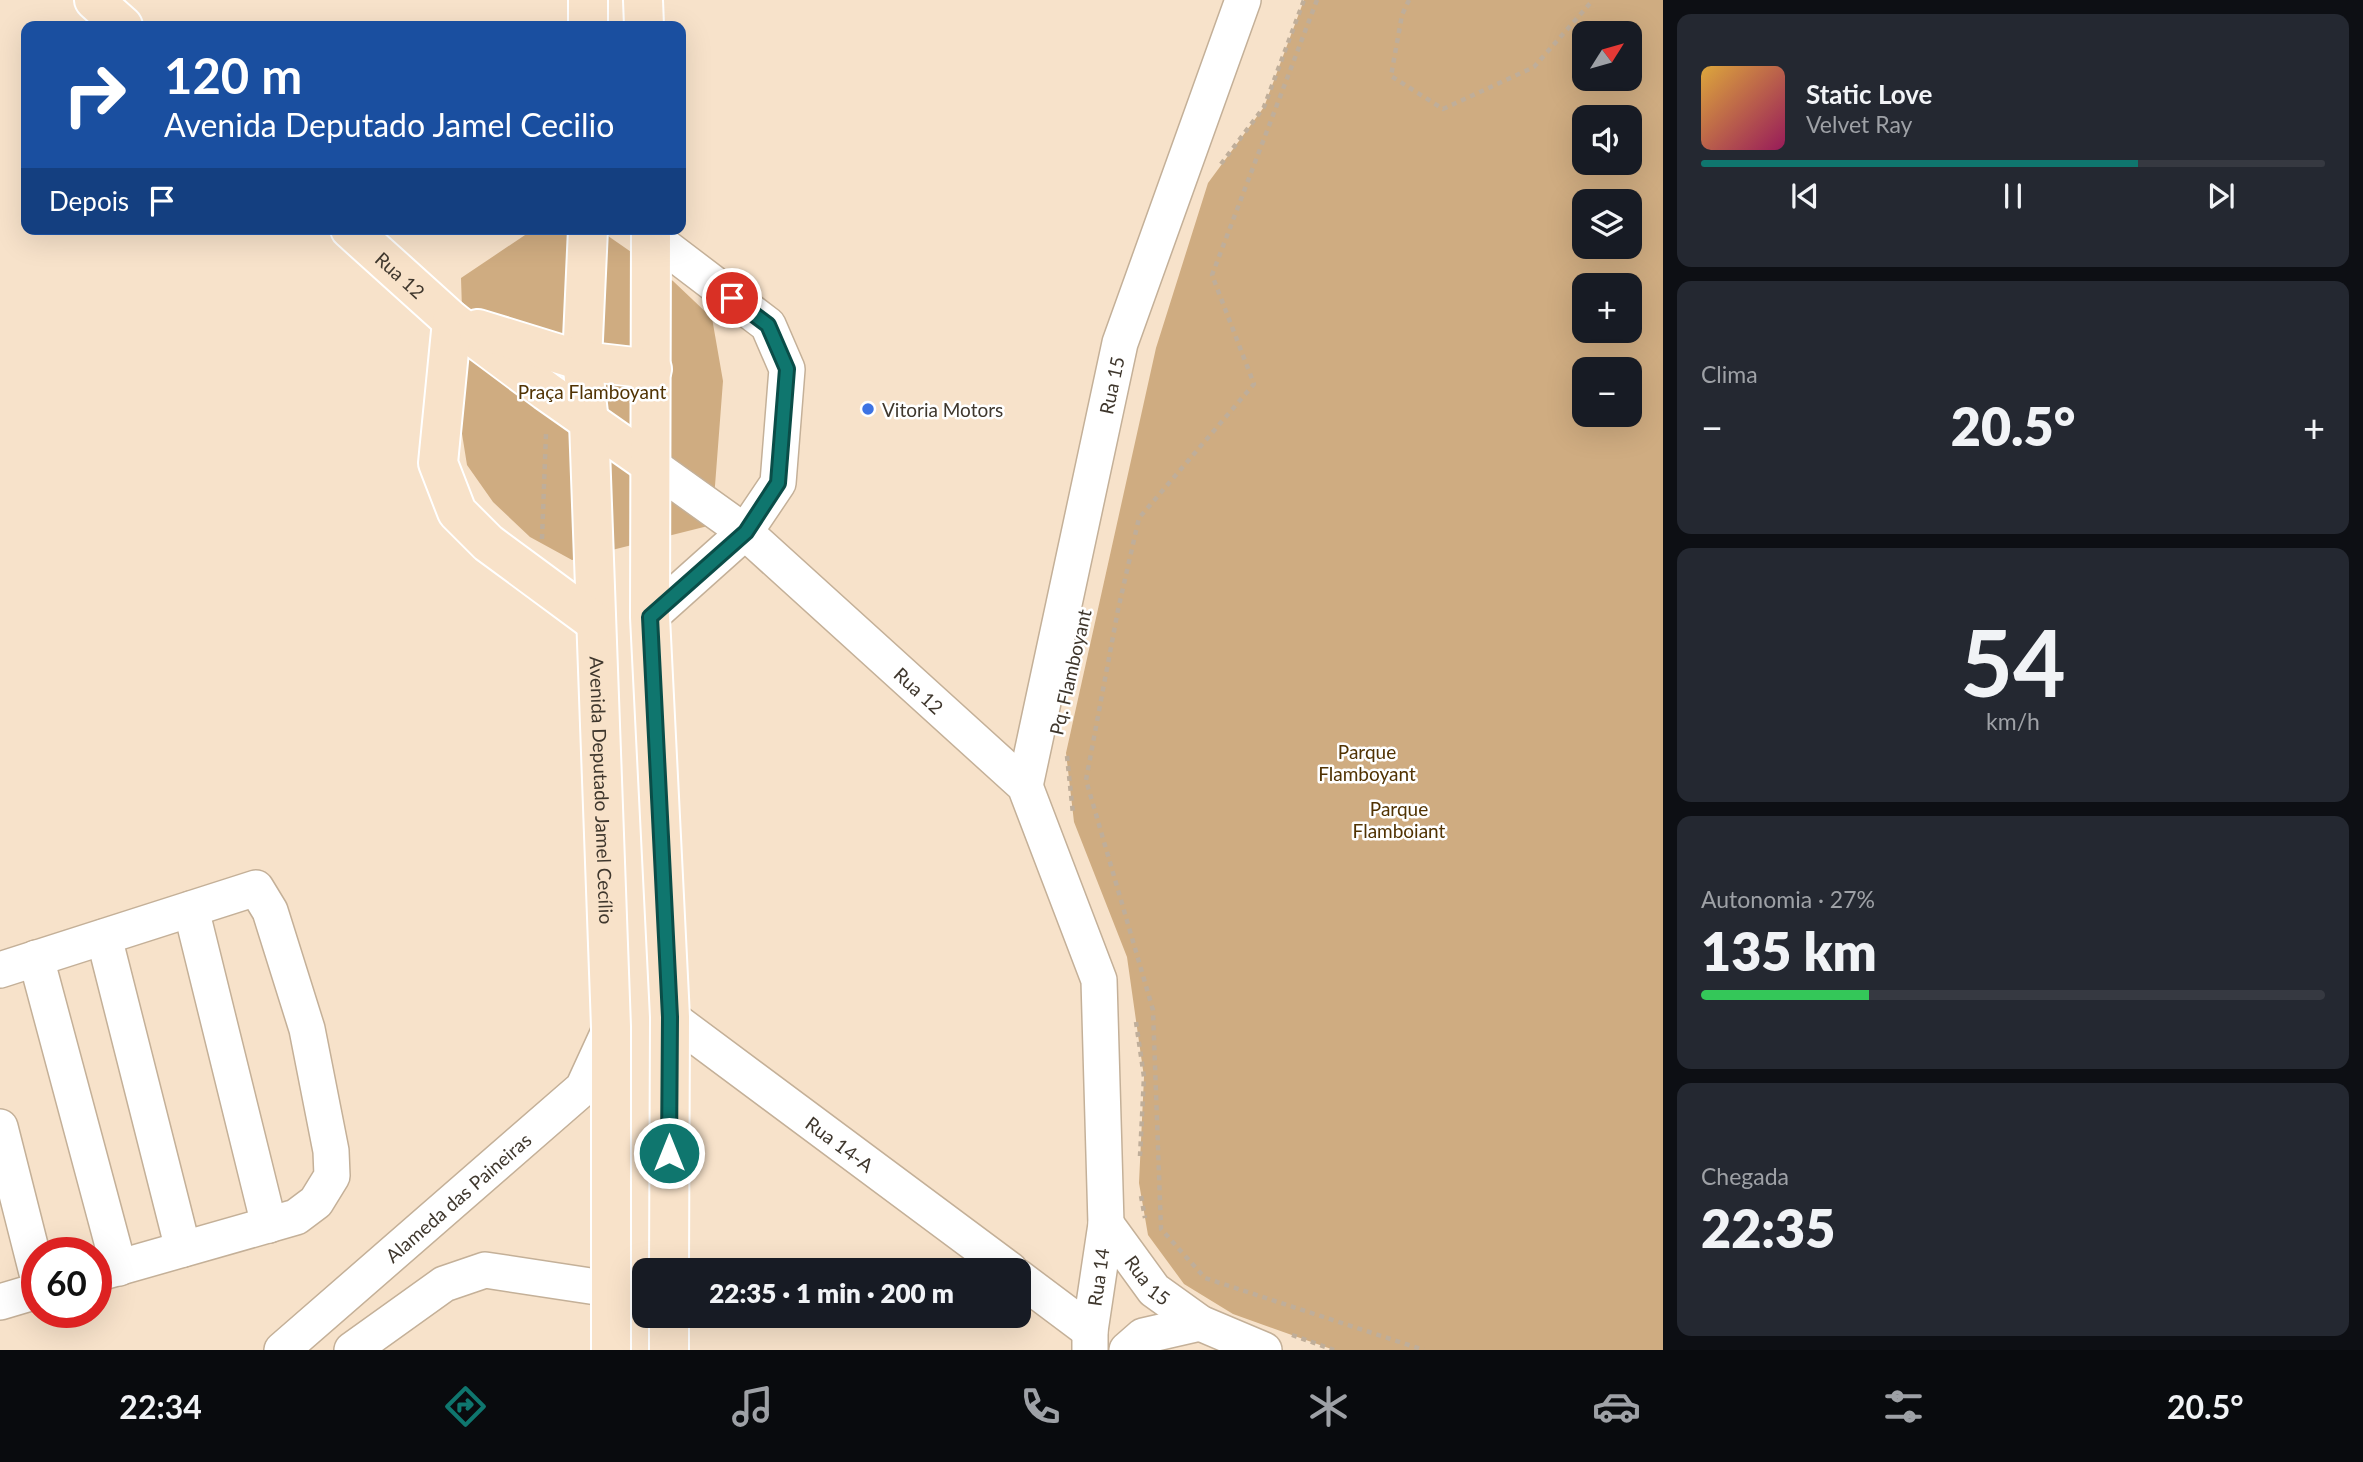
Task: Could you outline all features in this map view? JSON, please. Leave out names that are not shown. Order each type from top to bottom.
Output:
[{"type":"main road","points":[[94,0],[117,21]]},
{"type":"main road","points":[[587,0],[588,21]]},
{"type":"main road","points":[[643,0],[644,21]]},
{"type":"main road","name":"Rua 12","points":[[357,235],[452,321],[650,464]]},
{"type":"main road","name":"Avenida Deputado Jamel Cecílio","points":[[589,235],[582,361],[589,422],[611,1027],[611,1350]]},
{"type":"main road","points":[[651,235],[650,617],[670,1017],[669,1258]]},
{"type":"main road","points":[[452,321],[438,463],[457,512],[488,544],[595,622]]},
{"type":"main road","name":"Rua 12","points":[[452,321],[582,361],[652,369]]},
{"type":"main road","points":[[669,1328],[669,1350]]},
{"type":"street","name":"Rua 15","points":[[1025,786],[1120,343],[1243,0]]},
{"type":"street","points":[[650,617],[746,532],[778,483],[787,369],[768,325],[655,235]]},
{"type":"street","name":"Rua 12","points":[[650,464],[746,532],[1025,786],[1099,980],[1106,1224]]},
{"type":"street","points":[[0,970],[256,888],[270,911],[307,1029],[331,1151],[332,1176],[316,1202],[296,1217],[112,1270]]},
{"type":"street","points":[[191,909],[269,1225]]},
{"type":"street","points":[[104,937],[183,1249]]},
{"type":"street","points":[[36,958],[99,1237]]},
{"type":"street","name":"Rua 14-A","points":[[670,1017],[994,1258]]},
{"type":"street","name":"Alameda das Paineiras","points":[[282,1350],[583,1088],[611,1027]]},
{"type":"street","points":[[0,1127],[28,1237]]},
{"type":"street","name":"Rua 15","points":[[1106,1224],[1154,1290],[1200,1323],[1274,1341]]},
{"type":"street","name":"Rua 14","points":[[1090,1340],[1106,1224]]},
{"type":"street","points":[[352,1350],[444,1284],[485,1270],[610,1289]]},
{"type":"street","points":[[1031,1288],[1090,1340]]},
{"type":"street","points":[[0,1302],[21,1296]]},
{"type":"street","name":"Rua 15","points":[[1127,1350],[1143,1336],[1200,1323]]},
{"type":"path","points":[[1216,172],[1264,107],[1304,0]]},
{"type":"path","points":[[1317,0],[1212,275],[1254,384],[1139,518],[1118,610],[1086,780],[1153,1010],[1161,1229],[1205,1278],[1424,1350]]},
{"type":"path","points":[[1409,0],[1402,15],[1391,76],[1443,109],[1534,67],[1593,0]]},
{"type":"path","points":[[541,543],[546,426]]},
{"type":"path","name":"Pq. Flamboyant","points":[[1066,752],[1073,822]]},
{"type":"path","points":[[1134,1011],[1144,1077],[1140,1157]]},
{"type":"path","points":[[1139,1183],[1145,1222]]},
{"type":"path","points":[[1274,1341],[1334,1350]]},
{"type":"green space","name":"Parque Flamboyant","points":[[1304,0],[1663,0],[1663,1350],[1334,1350],[1233,1314],[1184,1284],[1148,1235],[1139,1183],[1144,1077],[1127,957],[1074,822],[1066,753],[1156,348],[1208,183],[1264,107]]},
{"type":"green space","name":"Praça Flamboyant","points":[[525,235],[607,235],[673,281],[712,318],[723,381],[712,525],[572,560],[530,537],[493,502],[467,465],[459,415],[464,373],[461,278]]},
{"type":"place","name":"Vitoria Motors","points":[[868,409]]},
{"type":"route","points":[[669,1153],[670,1017],[650,617],[746,532],[778,483],[787,369],[768,325],[732,298]]},
{"type":"park label","name":"Parque Flamboiant","points":[[1399,819]]}]
